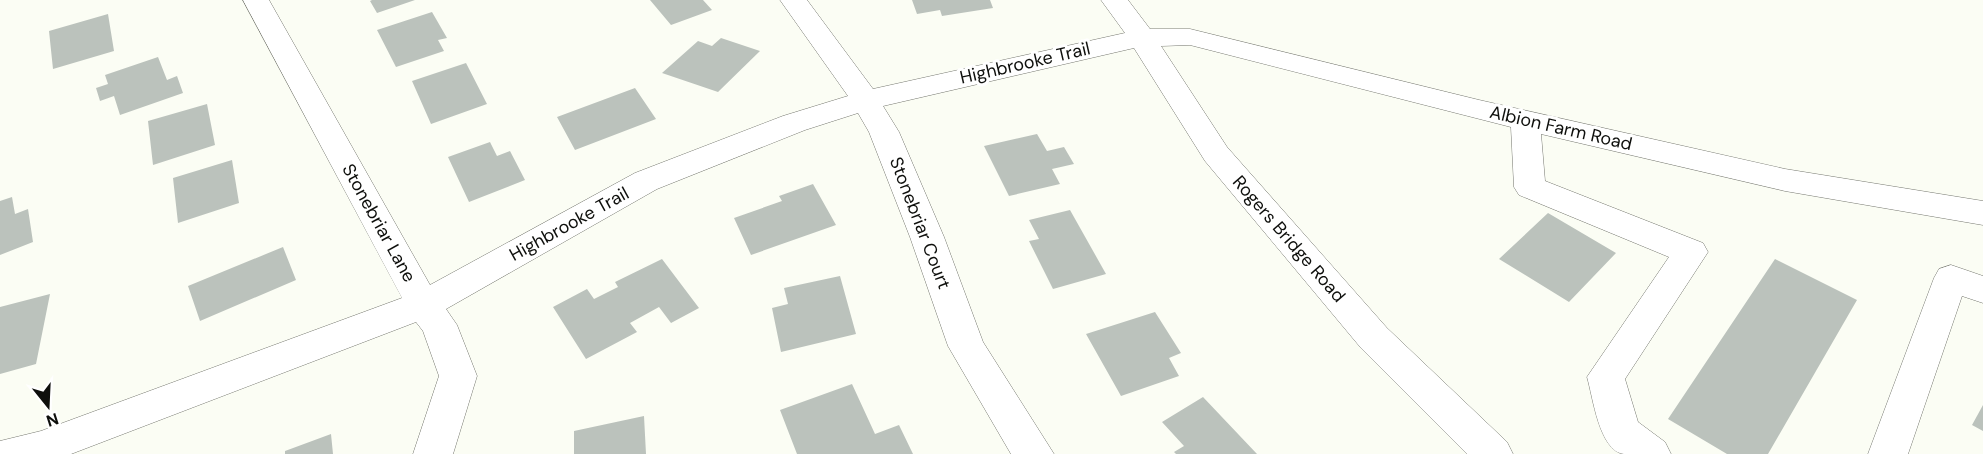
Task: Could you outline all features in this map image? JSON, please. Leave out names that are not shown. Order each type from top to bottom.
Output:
[{"type":"street","name":"Stonebriar Lane","points":[[256,0],[423,305],[439,325],[458,376],[433,454]]},
{"type":"street","name":"Stonebriar Court","points":[[793,0],[867,100],[884,132],[927,237],[966,346],[1017,431],[1034,454]]},
{"type":"street","name":"Rogers Bridge Road","points":[[1114,0],[1142,38],[1216,154],[1374,338],[1493,454]]},
{"type":"street","name":"Albion Farm Road","points":[[1142,38],[1190,37],[1785,180],[1983,213]]},
{"type":"street","name":"Highbrooke Trail","points":[[11,454],[41,448],[423,305],[646,182],[794,123],[867,100],[1142,38]]},
{"type":"street","points":[[1525,119],[1530,187],[1690,252],[1606,377],[1621,432],[1651,454]]},
{"type":"street","points":[[1888,454],[1951,278],[1983,290]]},
{"type":"building","points":[[415,0],[377,13],[370,1]]},
{"type":"building","points":[[650,0],[703,0],[712,10],[671,25]]},
{"type":"building","points":[[912,0],[990,0],[993,8],[942,16],[940,10],[917,14]]},
{"type":"building","points":[[432,12],[447,38],[438,40],[444,51],[396,67],[377,30]]},
{"type":"building","points":[[108,14],[114,51],[53,69],[49,31]]},
{"type":"building","points":[[721,38],[760,51],[718,92],[662,73],[698,41],[712,46]]},
{"type":"building","points":[[158,57],[167,80],[177,76],[183,93],[120,115],[114,96],[100,101],[96,88],[108,84],[105,75]]},
{"type":"building","points":[[466,63],[487,104],[431,124],[412,81]]},
{"type":"building","points":[[635,88],[656,119],[575,150],[557,117]]},
{"type":"building","points":[[207,104],[215,145],[153,165],[148,121]]},
{"type":"building","points":[[1037,134],[1047,151],[1064,147],[1074,164],[1052,169],[1060,184],[1009,196],[984,146]]},
{"type":"building","points":[[490,142],[497,156],[510,151],[525,180],[469,202],[448,157]]},
{"type":"building","points":[[232,160],[239,203],[178,223],[173,178]]},
{"type":"building","points":[[813,184],[836,225],[751,255],[734,218],[782,201],[779,196]]},
{"type":"building","points":[[12,197],[15,214],[28,209],[33,242],[0,255],[0,201]]},
{"type":"building","points":[[1070,210],[1106,274],[1053,289],[1029,241],[1039,239],[1029,220]]},
{"type":"building","points":[[1548,213],[1616,253],[1569,302],[1499,259]]},
{"type":"building","points":[[283,247],[296,280],[200,321],[188,286]]},
{"type":"building","points":[[662,259],[699,308],[671,323],[659,307],[630,323],[637,332],[586,359],[553,307],[587,289],[594,299],[618,287],[615,282]]},
{"type":"building","points":[[1775,259],[1857,300],[1768,454],[1727,454],[1668,419]]},
{"type":"building","points":[[840,276],[856,334],[781,352],[772,308],[788,304],[784,288]]},
{"type":"building","points":[[50,294],[36,364],[0,374],[0,307]]},
{"type":"building","points":[[1155,312],[1181,353],[1169,358],[1179,376],[1121,396],[1086,334]]},
{"type":"building","points":[[852,384],[875,434],[899,425],[913,454],[797,454],[780,410]]},
{"type":"building","points":[[1203,397],[1257,454],[1176,454],[1174,452],[1184,446],[1162,422]]},
{"type":"building","points":[[1983,405],[1983,431],[1972,425]]},
{"type":"building","points":[[644,416],[646,454],[574,454],[574,431]]},
{"type":"building","points":[[331,434],[333,454],[285,454],[285,451]]}]
